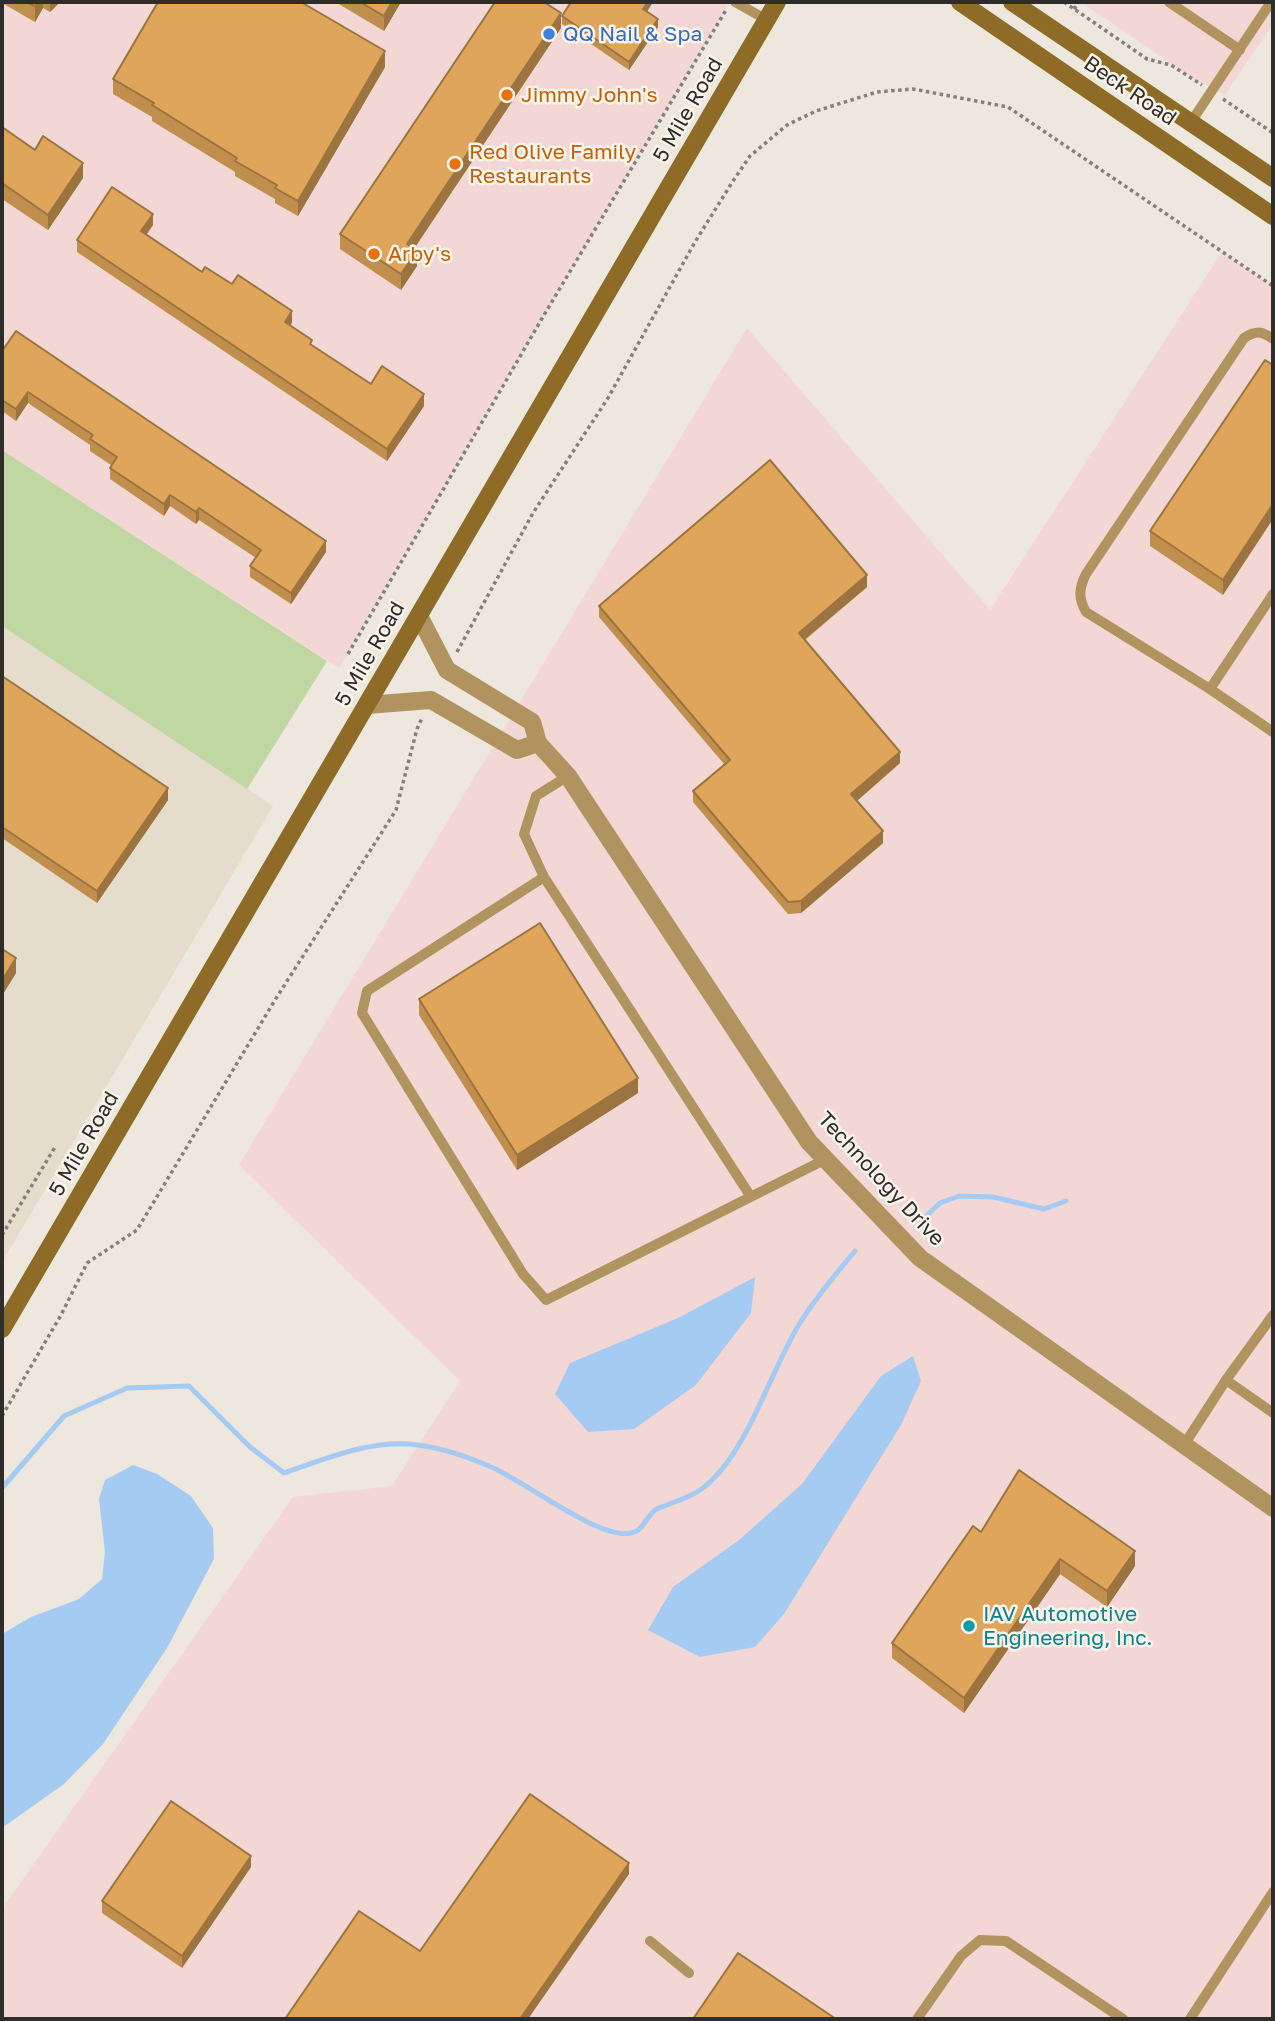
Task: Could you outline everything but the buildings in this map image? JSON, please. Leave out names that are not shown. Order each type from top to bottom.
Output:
[{"type":"street","name":"5 Mile Road","points":[[2,1329],[777,2]]},
{"type":"street","name":"Beck Road","points":[[960,2],[1273,216]]},
{"type":"street","name":"Beck Road","points":[[1012,2],[1273,178]]},
{"type":"street","points":[[419,616],[447,670]]},
{"type":"street","name":"Technology Drive","points":[[447,670],[532,722],[538,743],[568,776],[809,1142],[920,1258],[1273,1508]]},
{"type":"street","points":[[367,705],[431,700],[517,750],[538,743]]},
{"type":"lane","points":[[733,2],[767,20]]},
{"type":"lane","points":[[1169,2],[1240,50]]},
{"type":"lane","points":[[1191,122],[1271,2]]},
{"type":"lane","points":[[1273,339],[1263,332],[1253,332],[1244,338],[1086,574],[1080,587],[1081,603],[1086,612],[1210,688],[1273,732]]},
{"type":"lane","points":[[1210,688],[1273,594]]},
{"type":"lane","points":[[568,776],[536,796],[524,834],[544,877],[751,1197]]},
{"type":"lane","points":[[544,877],[367,991],[362,1013],[523,1274],[546,1300],[826,1159]]},
{"type":"lane","points":[[1184,1445],[1273,1315]]},
{"type":"lane","points":[[1226,1380],[1273,1413]]},
{"type":"lane","points":[[1190,2019],[1273,1892]]},
{"type":"lane","points":[[917,2019],[961,1956],[980,1940],[1006,1941],[1123,2019]]},
{"type":"lane","points":[[650,1941],[689,1973]]},
{"type":"path","points":[[348,654],[544,315],[733,2]]},
{"type":"path","points":[[1064,2],[1147,59],[1171,65],[1273,133]]},
{"type":"path","points":[[1074,9],[1079,2]]},
{"type":"path","points":[[447,670],[533,513],[608,398],[695,242],[733,181],[750,156],[787,125],[816,111],[877,92],[913,89],[1008,107],[1273,286]]},
{"type":"path","points":[[2,1416],[61,1315],[87,1263],[137,1230],[275,1000],[396,810],[416,729],[431,700]]},
{"type":"path","points":[[2,1235],[55,1147]]},
{"type":"shaded area","points":[[2,2],[730,2],[339,668],[2,450]]},
{"type":"shaded area","points":[[1081,2],[1273,2],[1273,24],[1225,95],[1194,79]]},
{"type":"shaded area","points":[[1222,252],[1273,287],[1273,2019],[2,2019],[2,1909],[293,1497],[392,1486],[460,1381],[239,1165],[747,328],[990,610]]},
{"type":"shaded area","points":[[2,626],[273,806],[2,1262]]},
{"type":"green space","points":[[2,450],[327,661],[247,789],[2,626]]},
{"type":"water","points":[[755,1277],[751,1313],[696,1385],[634,1429],[588,1432],[555,1394],[570,1363],[678,1318]]},
{"type":"water","points":[[913,1356],[921,1381],[901,1425],[784,1614],[755,1647],[700,1657],[648,1630],[673,1587],[739,1540],[802,1484],[881,1376]]},
{"type":"water","points":[[133,1465],[157,1474],[191,1496],[213,1528],[214,1559],[167,1648],[103,1744],[64,1784],[2,1828],[2,1634],[31,1617],[79,1599],[102,1579],[105,1552],[99,1499],[105,1480]]},
{"type":"waterway","points":[[925,1217],[940,1203],[959,1196],[993,1197],[1044,1209],[1066,1201]]},
{"type":"waterway","points":[[2,1488],[64,1416],[127,1388],[189,1386],[250,1447],[284,1473],[367,1447],[384,1444],[427,1446],[489,1466],[600,1527],[617,1533],[635,1532],[657,1509],[703,1488],[724,1467],[748,1428],[800,1323],[855,1251]]},
{"type":"place","name":"QQ Nail & Spa","points":[[549,34]]},
{"type":"place","name":"Jimmy John's","points":[[507,95]]},
{"type":"place","name":"Red Olive Family Restaurants","points":[[455,164]]},
{"type":"place","name":"Arby's","points":[[374,254]]},
{"type":"place","name":"IAV Automotive Engineering, Inc.","points":[[969,1626]]}]
